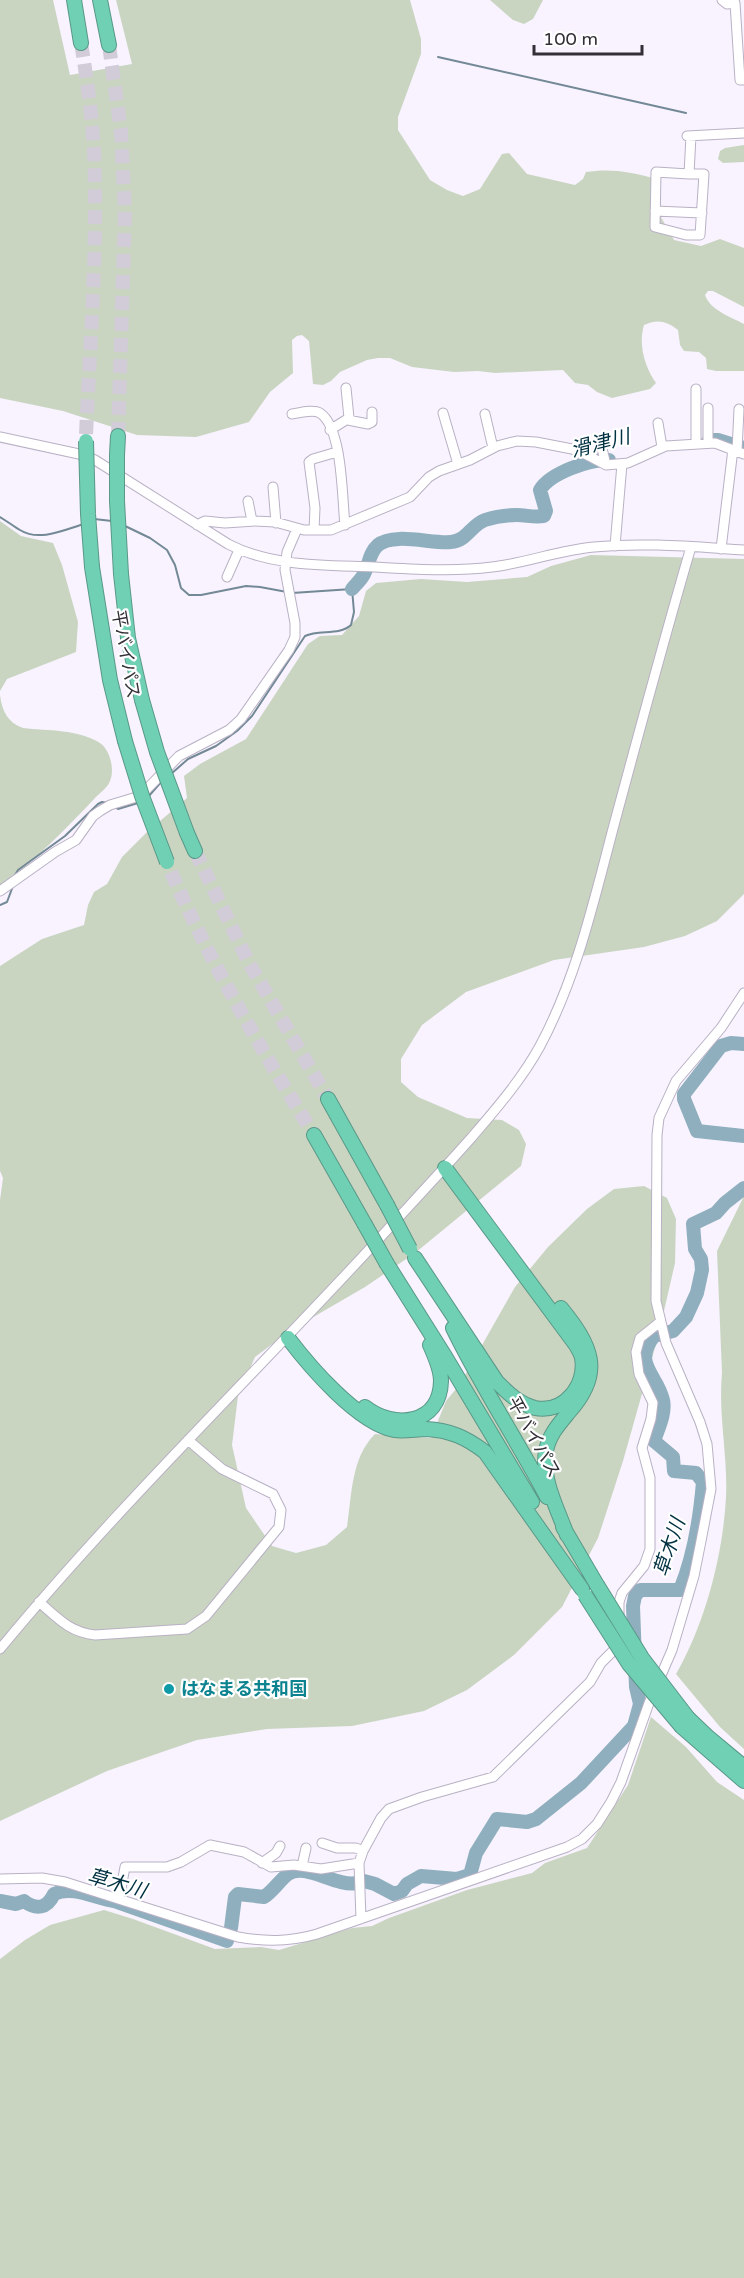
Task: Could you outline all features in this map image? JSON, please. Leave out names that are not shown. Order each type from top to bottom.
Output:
[{"type":"highway","points":[[74,0],[81,43]]},
{"type":"highway","points":[[100,0],[109,45]]},
{"type":"highway","name":"平バイパス","points":[[118,436],[118,532],[128,638],[142,700],[165,776],[195,851]]},
{"type":"highway","name":"平バイパス","points":[[86,438],[92,567],[110,680],[125,741],[169,867]]},
{"type":"highway","name":"平バイパス","points":[[328,1099],[452,1326],[469,1362],[504,1419],[567,1535],[642,1658],[685,1722],[709,1738],[744,1767]]},
{"type":"highway","name":"平バイパス","points":[[314,1135],[387,1264],[629,1664],[744,1781]]},
{"type":"highway","points":[[412,1254],[497,1382],[511,1396],[536,1408],[559,1405],[572,1397],[578,1386],[581,1372],[582,1358],[576,1345],[445,1168]]},
{"type":"highway","points":[[445,1168],[460,1180],[579,1331],[587,1345],[591,1360],[590,1380],[584,1394],[548,1439],[545,1454],[549,1482],[567,1535]]},
{"type":"highway","points":[[288,1338],[374,1414],[394,1421],[408,1422],[424,1415],[432,1406],[439,1392],[441,1380],[437,1360],[405,1293]]},
{"type":"highway","points":[[288,1338],[306,1362],[364,1416],[377,1425],[397,1431],[426,1429],[450,1432],[470,1439],[485,1452],[584,1592]]},
{"type":"street","points":[[722,0],[727,4],[740,3],[740,80],[744,80]]},
{"type":"street","points":[[689,174],[688,136],[744,133]]},
{"type":"street","points":[[656,172],[704,174],[700,236],[655,227],[655,210],[656,172]]},
{"type":"street","points":[[655,210],[702,213]]},
{"type":"street","points":[[346,388],[348,420]]},
{"type":"street","points":[[696,389],[696,444]]},
{"type":"street","points":[[708,408],[708,443]]},
{"type":"street","points":[[721,549],[738,452],[739,409]]},
{"type":"street","points":[[330,430],[348,420],[368,424],[372,422],[372,412]]},
{"type":"street","points":[[442,412],[458,464]]},
{"type":"street","points":[[292,414],[319,413],[330,430],[338,452],[345,525]]},
{"type":"street","points":[[485,414],[493,448]]},
{"type":"street","points":[[658,423],[662,447]]},
{"type":"street","points":[[0,436],[79,454],[95,460],[239,550],[286,562],[428,570],[479,569],[528,561],[561,551],[615,546],[744,550]]},
{"type":"street","points":[[600,440],[606,465]]},
{"type":"street","points":[[197,525],[205,521],[225,523],[252,521],[276,523],[297,529],[328,531],[410,497],[429,477],[509,442],[528,441],[579,452],[606,465],[622,464],[662,447],[708,443],[738,452]]},
{"type":"street","points":[[577,441],[579,452]]},
{"type":"street","points":[[314,530],[315,507],[309,462],[338,452]]},
{"type":"street","points":[[615,546],[622,464]]},
{"type":"street","points":[[273,487],[276,523]]},
{"type":"street","points":[[249,501],[252,521]]},
{"type":"street","points":[[0,891],[54,852],[76,840],[93,816],[100,811],[110,805],[140,796],[179,756],[229,730],[241,719],[289,650],[295,637],[295,623],[285,576],[289,546],[297,529]]},
{"type":"street","points":[[0,1648],[39,1602],[188,1440],[288,1338],[445,1168],[500,1105],[538,1049],[561,1004],[584,936],[659,656],[691,547]]},
{"type":"street","points":[[226,577],[239,550]]},
{"type":"street","points":[[0,1879],[42,1878],[64,1882],[238,1937],[259,1941],[297,1940],[567,1847],[582,1839],[597,1824],[621,1782],[649,1703],[672,1650],[694,1576],[711,1489],[707,1444],[700,1422],[675,1368],[660,1324],[655,1281],[659,1118],[676,1081],[721,1028],[744,993]]},
{"type":"street","points":[[362,1919],[359,1863],[381,1818],[389,1809],[422,1797],[485,1781],[502,1770],[544,1725],[590,1682],[601,1663],[614,1650],[622,1593],[644,1566],[650,1549],[650,1478],[642,1448],[651,1419],[653,1403],[639,1374],[636,1352],[640,1338],[660,1324]]},
{"type":"street","points":[[39,1602],[68,1627],[81,1633],[95,1635],[187,1629],[207,1616],[279,1527],[280,1510],[273,1494],[222,1469],[188,1440]]},
{"type":"street","points":[[322,1843],[337,1848],[356,1848],[363,1851]]},
{"type":"street","points":[[119,1899],[125,1867],[166,1867],[179,1863],[210,1845],[244,1852],[263,1867],[302,1866],[321,1869],[359,1863]]},
{"type":"street","points":[[263,1867],[280,1846]]},
{"type":"street","points":[[302,1866],[306,1848]]},
{"type":"green space","points":[[0,0],[53,0],[70,75],[132,64],[116,0],[410,0],[421,39],[421,54],[398,117],[398,130],[430,180],[463,196],[480,189],[502,154],[509,153],[527,174],[575,185],[583,179],[586,172],[604,170],[653,178],[658,212],[674,240],[701,246],[720,239],[744,248],[744,307],[713,291],[708,291],[705,295],[716,309],[744,324],[744,371],[707,369],[706,358],[699,352],[684,351],[680,345],[678,330],[666,323],[654,322],[644,325],[642,348],[646,363],[656,383],[650,389],[612,398],[597,392],[588,385],[575,383],[563,370],[454,372],[412,367],[390,358],[367,360],[340,372],[323,385],[313,384],[309,341],[302,335],[292,340],[293,373],[270,392],[249,422],[196,437],[137,435],[63,411],[0,398]]},
{"type":"green space","points":[[490,0],[543,0],[533,19],[524,24],[513,20]]},
{"type":"green space","points":[[744,145],[744,162],[723,163],[718,159],[720,151],[725,148]]},
{"type":"green space","points":[[0,521],[21,536],[53,543],[62,565],[78,622],[76,652],[7,679],[0,691]]},
{"type":"green space","points":[[591,555],[744,559],[744,894],[717,921],[685,936],[644,947],[554,960],[466,992],[422,1025],[401,1059],[401,1082],[418,1097],[467,1118],[502,1120],[519,1130],[526,1144],[521,1166],[415,1253],[365,1287],[291,1330],[255,1357],[238,1396],[232,1445],[246,1508],[272,1546],[296,1553],[326,1545],[347,1527],[357,1465],[361,1454],[375,1434],[431,1438],[446,1401],[460,1384],[515,1287],[548,1247],[587,1209],[614,1189],[644,1186],[667,1198],[676,1219],[675,1263],[658,1337],[623,1461],[598,1538],[562,1607],[514,1655],[467,1690],[424,1711],[352,1726],[267,1729],[197,1740],[107,1771],[0,1821],[0,1200],[3,1178],[0,1171],[0,966],[42,939],[84,925],[88,905],[94,892],[107,884],[122,857],[187,798],[184,776],[200,764],[246,739],[308,644],[320,636],[342,635],[359,616],[366,591],[376,583],[421,579],[467,582],[527,577],[551,566]]},
{"type":"green space","points":[[0,695],[7,716],[18,726],[73,733],[100,743],[109,755],[112,771],[110,781],[104,790],[49,844],[0,887]]},
{"type":"green space","points":[[744,1196],[744,1749],[720,1727],[676,1674],[704,1611],[721,1542],[726,1482],[721,1404],[722,1373],[717,1251]]},
{"type":"green space","points":[[651,1717],[686,1747],[717,1782],[744,1800],[744,2278],[0,2278],[0,1959],[50,1925],[104,1910],[215,1949],[261,1947],[279,1950],[352,1928],[372,1926],[467,1890],[532,1873],[545,1863],[587,1848],[628,1785]]},
{"type":"waterway","points":[[438,57],[686,113]]},
{"type":"waterway","name":"滑津川","points":[[709,440],[718,440],[744,448]]},
{"type":"waterway","name":"滑津川","points":[[352,589],[363,576],[375,548],[385,541],[403,539],[451,542],[461,539],[480,522],[489,519],[513,515],[544,516],[546,511],[540,490],[545,484],[571,468],[609,460]]},
{"type":"waterway","points":[[0,517],[20,530],[35,535],[52,534],[84,524]]},
{"type":"waterway","points":[[94,519],[112,521]]},
{"type":"waterway","points":[[123,525],[150,538],[167,550],[175,565],[181,588],[189,595],[201,595],[246,586],[287,592]]},
{"type":"waterway","points":[[171,774],[188,759],[216,746],[237,731],[252,716],[305,636],[341,630],[351,625],[354,612],[352,589],[292,593]]},
{"type":"waterway","points":[[148,797],[162,781]]},
{"type":"waterway","points":[[15,875],[18,870],[65,836],[98,804],[108,803]]},
{"type":"waterway","points":[[115,807],[118,809],[138,803]]},
{"type":"waterway","points":[[0,905],[7,902],[13,886]]},
{"type":"waterway","name":"草木川","points":[[744,1044],[731,1043],[721,1046],[684,1094],[697,1131],[744,1136]]},
{"type":"waterway","name":"草木川","points":[[364,1881],[394,1894],[402,1891],[407,1884],[421,1876],[457,1879],[470,1875],[476,1853],[497,1819],[527,1822],[536,1819],[581,1783],[634,1726],[640,1704],[636,1687],[633,1606],[635,1596],[640,1590],[680,1590],[696,1537],[703,1482],[696,1473],[674,1471],[673,1457],[654,1441],[664,1405],[660,1391],[648,1369],[645,1354],[654,1336],[673,1331],[686,1317],[697,1293],[702,1270],[701,1259],[695,1249],[693,1224],[716,1213],[744,1188]]},
{"type":"waterway","name":"草木川","points":[[231,1928],[235,1897],[238,1894],[264,1897],[285,1876],[295,1871],[312,1873],[339,1882],[357,1883]]},
{"type":"waterway","name":"草木川","points":[[0,1901],[16,1904],[24,1901],[37,1907],[48,1903],[54,1894],[76,1891],[114,1901],[227,1941]]},
{"type":"tunnel","points":[[81,43],[92,124],[95,187],[93,294],[86,435]]},
{"type":"tunnel","points":[[109,45],[121,131],[125,212],[118,436]]},
{"type":"tunnel","points":[[195,851],[249,963],[328,1099]]},
{"type":"tunnel","points":[[171,872],[238,1006],[314,1135]]},
{"type":"place","name":"はなまる共和国","points":[[169,1689]]}]
